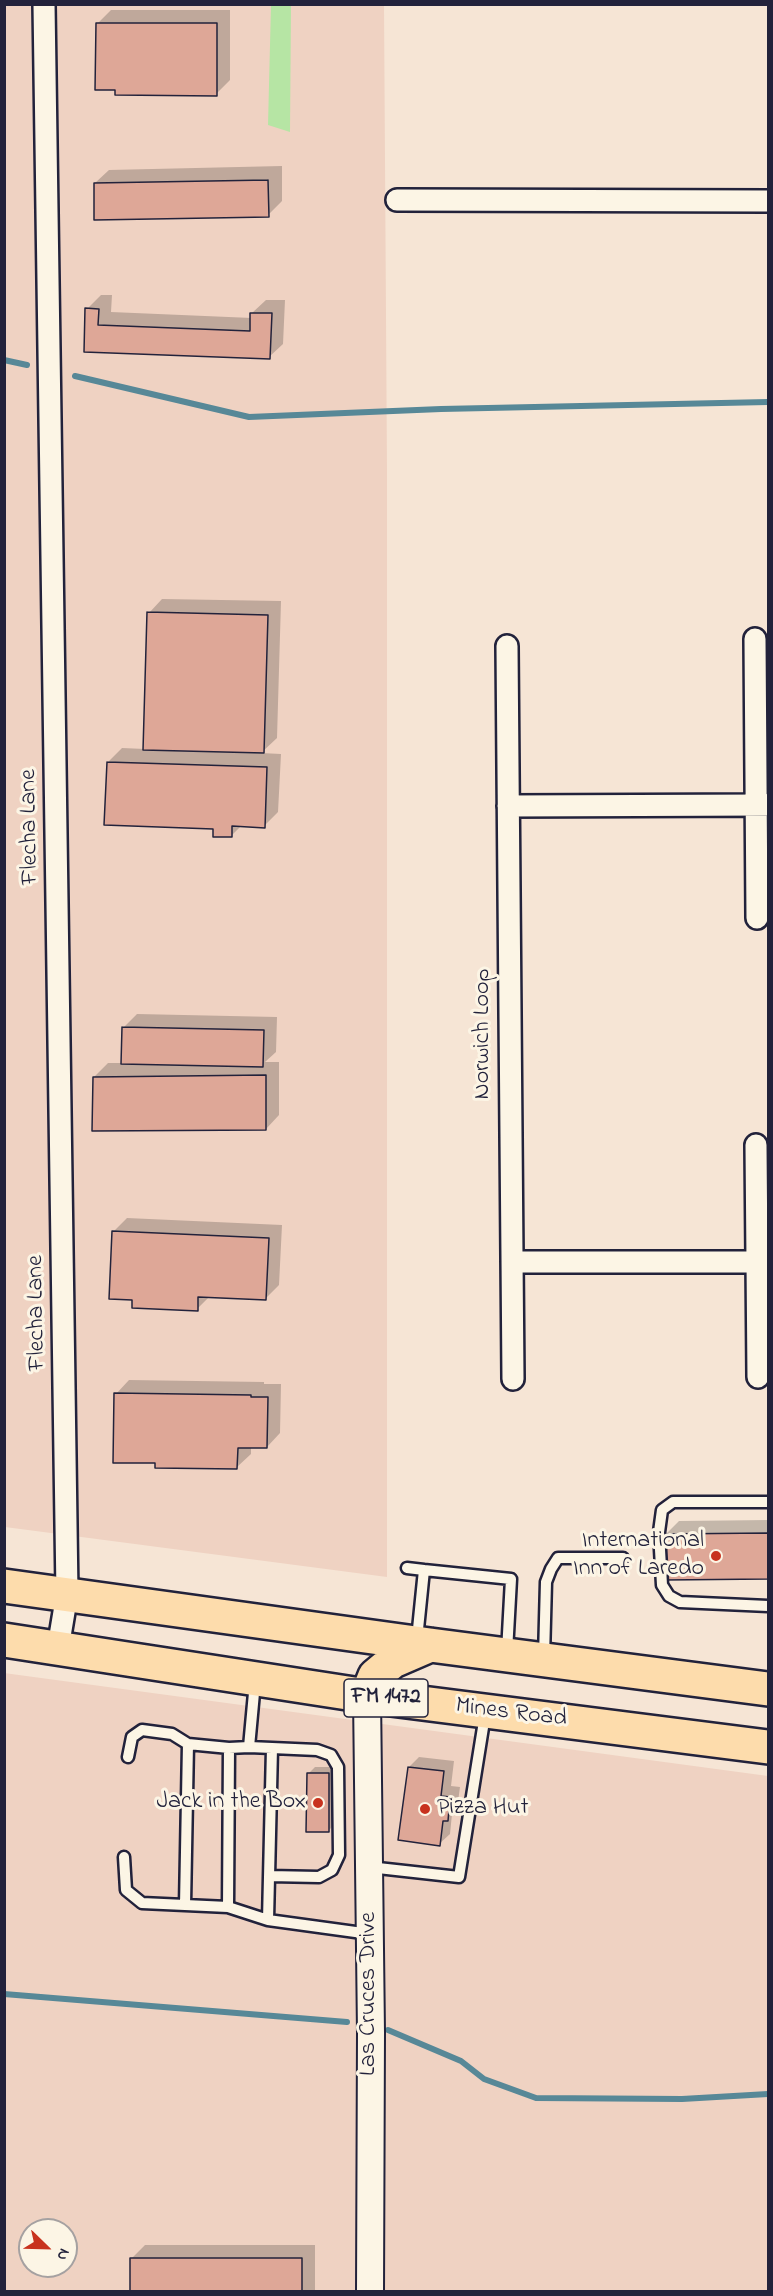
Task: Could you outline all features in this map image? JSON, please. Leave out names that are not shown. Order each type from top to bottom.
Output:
[{"type":"main road","name":"FM 1472","points":[[4,1586],[423,1645],[768,1689]]},
{"type":"main road","name":"Mines Road","points":[[4,1640],[367,1696],[768,1747]]},
{"type":"main road","points":[[367,1696],[375,1676],[393,1661],[423,1645]]},
{"type":"street","name":"Flecha Lane","points":[[44,4],[67,1594],[58,1648]]},
{"type":"street","points":[[397,200],[768,201]]},
{"type":"street","points":[[755,639],[763,805],[758,918]]},
{"type":"street","name":"Norwich Loop","points":[[507,646],[513,1379]]},
{"type":"street","points":[[508,806],[763,805]]},
{"type":"street","points":[[756,1145],[763,1262],[758,1377]]},
{"type":"street","points":[[512,1262],[763,1262]]},
{"type":"street","name":"Las Cruces Drive","points":[[367,1696],[370,2292]]},
{"type":"lane","points":[[768,1502],[673,1502],[662,1510],[659,1532],[662,1585],[669,1596],[680,1602],[768,1606]]},
{"type":"lane","points":[[544,1660],[546,1582],[558,1558],[623,1558]]},
{"type":"lane","points":[[407,1568],[512,1579],[507,1655]]},
{"type":"lane","points":[[423,1645],[424,1570]]},
{"type":"lane","points":[[249,1747],[255,1678]]},
{"type":"lane","points":[[369,1867],[459,1877],[486,1711]]},
{"type":"lane","points":[[128,1757],[132,1737],[142,1730],[172,1734],[188,1743],[229,1748],[317,1750],[331,1755],[338,1767],[339,1855],[332,1870],[319,1876],[269,1876]]},
{"type":"lane","points":[[185,1905],[188,1743]]},
{"type":"lane","points":[[228,1907],[229,1748]]},
{"type":"lane","points":[[268,1920],[272,1748]]},
{"type":"lane","points":[[124,1857],[126,1890],[142,1903],[228,1907],[268,1920],[370,1935]]},
{"type":"shaded area","points":[[5,5],[384,5],[387,472],[387,1577],[5,1527]]},
{"type":"shaded area","points":[[4,1673],[768,1776],[768,2291],[5,2291]]},
{"type":"green space","points":[[271,5],[291,5],[290,132],[268,125]]},
{"type":"building","points":[[96,23],[217,23],[217,96],[115,95],[115,90],[95,90]]},
{"type":"building","points":[[268,180],[269,217],[94,220],[94,183]]},
{"type":"building","points":[[85,308],[99,309],[98,325],[250,331],[250,313],[272,313],[270,359],[84,352]]},
{"type":"building","points":[[147,612],[268,615],[264,753],[143,750]]},
{"type":"building","points":[[107,762],[267,767],[265,828],[232,826],[232,837],[213,837],[213,829],[104,825]]},
{"type":"building","points":[[122,1027],[264,1030],[263,1067],[121,1064]]},
{"type":"building","points":[[266,1075],[266,1130],[92,1131],[93,1077]]},
{"type":"building","points":[[112,1231],[269,1238],[266,1300],[198,1297],[198,1311],[132,1308],[132,1300],[109,1299]]},
{"type":"building","points":[[114,1393],[268,1397],[267,1448],[238,1448],[237,1469],[155,1468],[155,1463],[113,1463]]},
{"type":"building","name":"International Inn of Laredo","points":[[768,1533],[768,1579],[664,1580],[664,1534]]},
{"type":"building","name":"Pizza Hut","points":[[408,1767],[444,1771],[441,1796],[450,1797],[448,1821],[443,1821],[440,1846],[398,1840]]},
{"type":"building","name":"Jack in the Box","points":[[307,1773],[329,1773],[329,1832],[306,1832]]},
{"type":"building","points":[[130,2258],[302,2258],[302,2292],[130,2292]]},
{"type":"waterway","points":[[4,360],[27,365]]},
{"type":"waterway","points":[[75,376],[249,417],[441,409],[768,402]]},
{"type":"waterway","points":[[4,1994],[347,2022]]},
{"type":"waterway","points":[[388,2030],[461,2061],[484,2079],[536,2098],[682,2099],[768,2094]]},
{"type":"place","name":"International Inn of Laredo","points":[[716,1556]]},
{"type":"place","name":"Jack in the Box","points":[[318,1803]]},
{"type":"place","name":"Pizza Hut","points":[[425,1809]]}]
